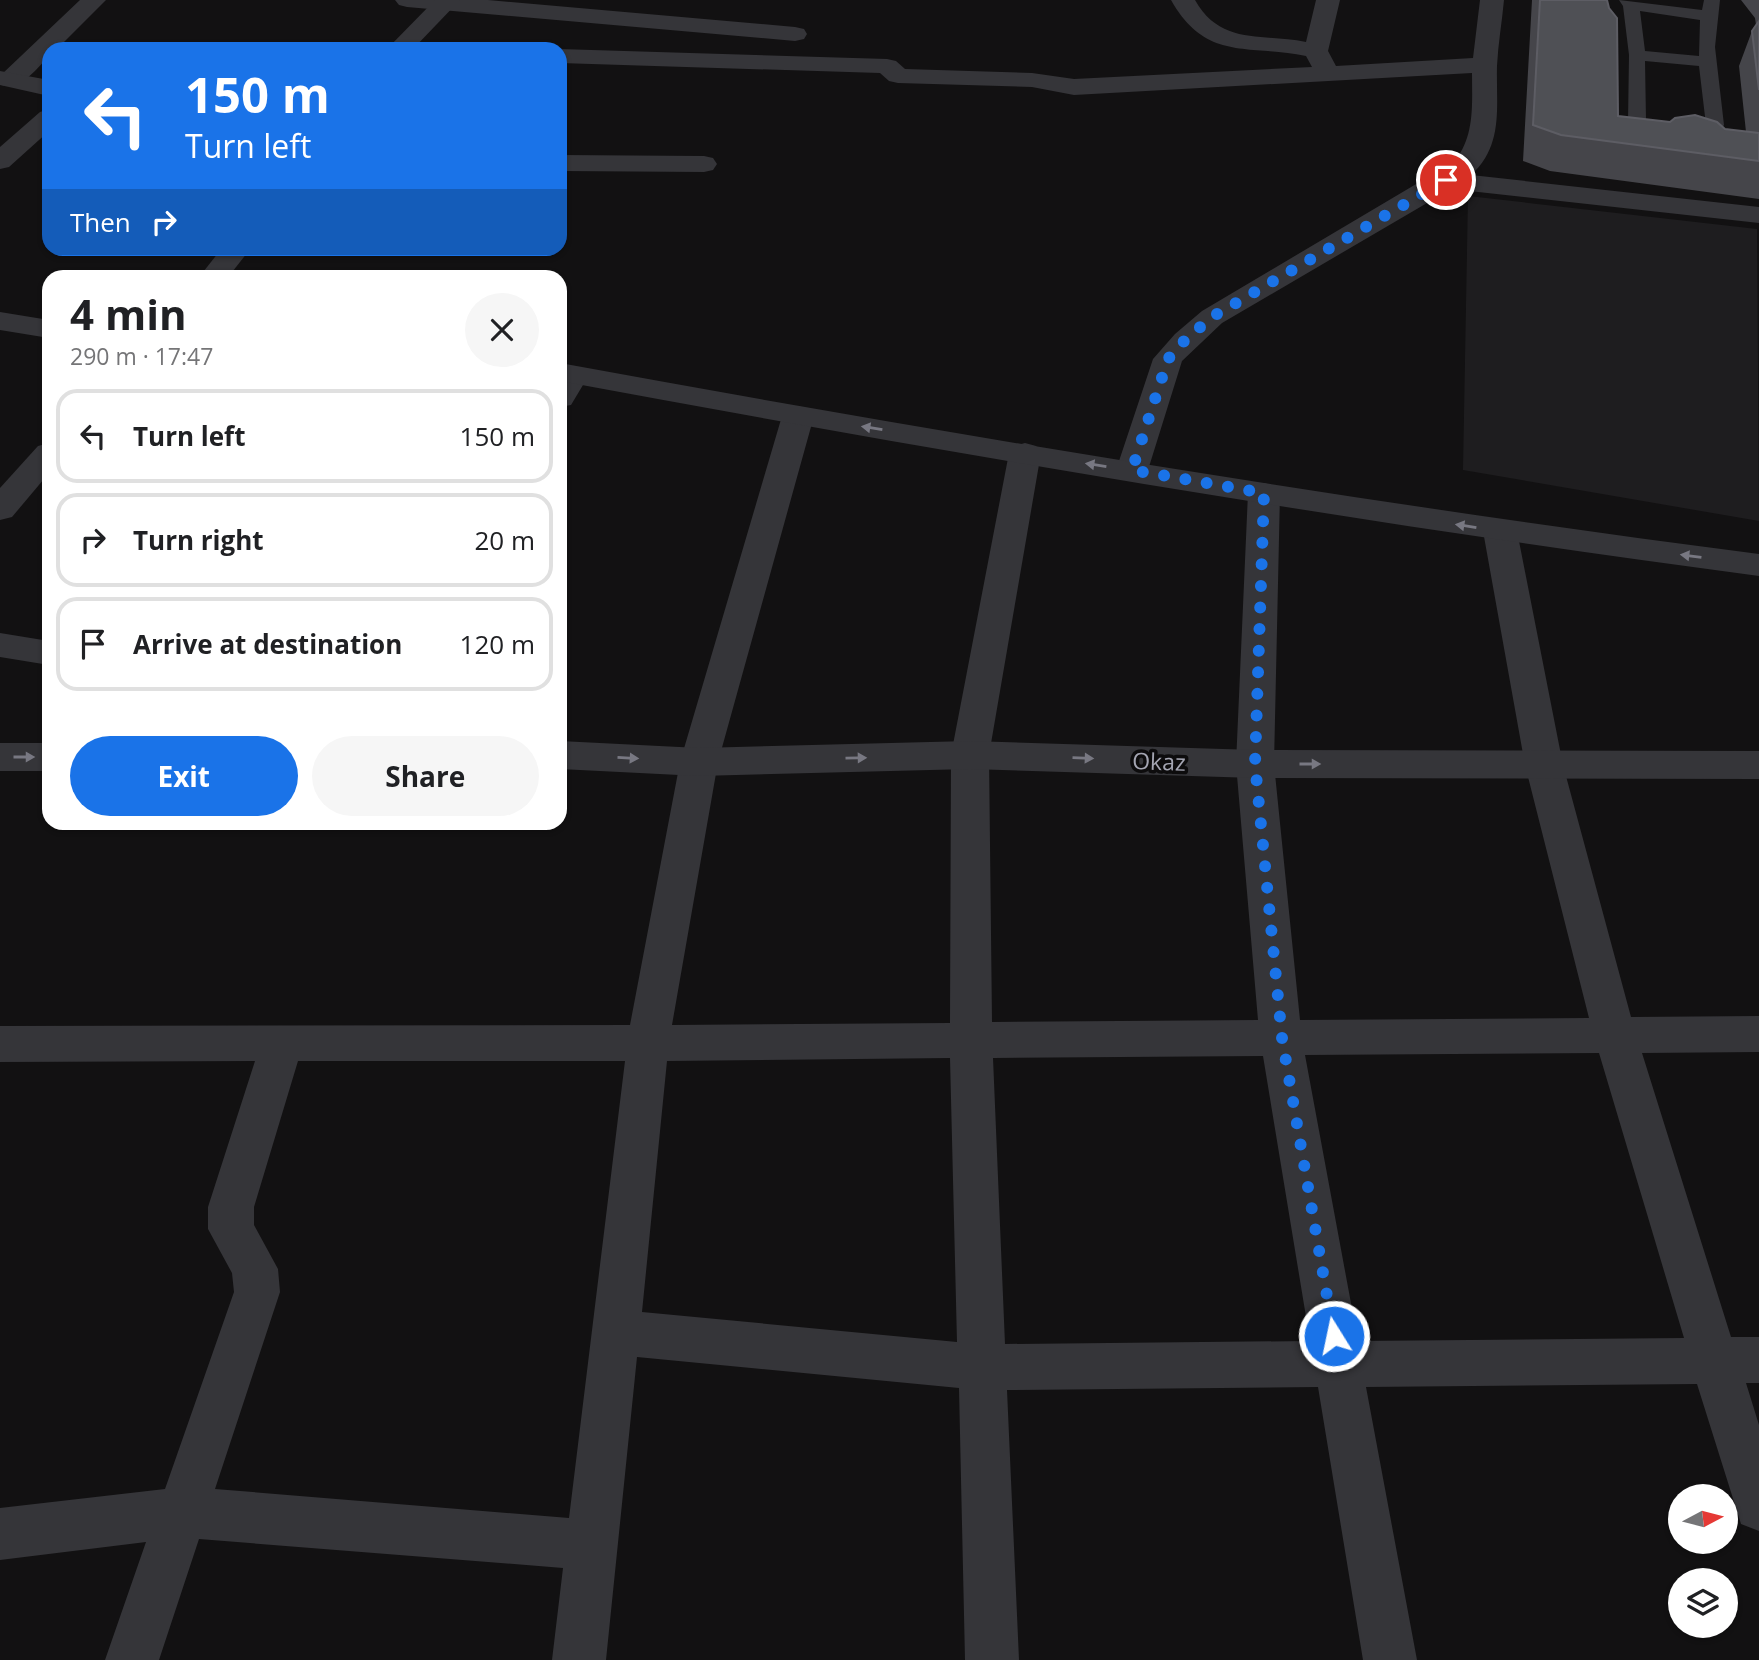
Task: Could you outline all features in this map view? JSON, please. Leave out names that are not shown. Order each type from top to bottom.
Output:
[{"type":"street","points":[[47,42],[94,0]]},
{"type":"street","points":[[407,0],[795,34]]},
{"type":"street","points":[[1183,0],[1197,22],[1212,33],[1233,42],[1298,46],[1316,51]]},
{"type":"street","points":[[1328,0],[1316,51],[1328,75]]},
{"type":"street","points":[[1132,470],[1168,359],[1185,340],[1212,317],[1446,180],[1464,167],[1478,149],[1484,131],[1485,65],[1492,0]]},
{"type":"street","points":[[406,42],[446,2]]},
{"type":"street","points":[[5,79],[42,46]]},
{"type":"street","points":[[567,56],[887,66],[898,76],[1032,80],[1074,87],[1485,65]]},
{"type":"street","points":[[5,79],[42,87]]},
{"type":"street","points":[[0,161],[42,123]]},
{"type":"street","points":[[567,163],[704,164]]},
{"type":"street","points":[[1446,180],[1759,215]]},
{"type":"street","points":[[219,270],[230,256]]},
{"type":"street","points":[[0,321],[42,328]]},
{"type":"street","points":[[567,382],[798,416],[1500,531],[1759,565]]},
{"type":"street","points":[[579,1660],[648,1044],[699,762],[798,416]]},
{"type":"street","points":[[992,1660],[971,1040],[970,755],[1025,453]]},
{"type":"street","points":[[0,509],[42,461]]},
{"type":"street","points":[[1264,493],[1255,764],[1282,1038],[1390,1660]]},
{"type":"street","points":[[1500,531],[1544,765],[1615,1035],[1736,1360],[1759,1506]]},
{"type":"street","points":[[0,645],[42,652]]},
{"type":"street","name":"Okaz","points":[[567,755],[699,762],[970,755],[1255,764],[1759,765]]},
{"type":"street","points":[[0,758],[42,757]]},
{"type":"street","points":[[0,1044],[648,1044],[1759,1034]]},
{"type":"street","points":[[132,1660],[257,1292],[255,1269],[231,1229],[231,1207],[282,1044]]},
{"type":"street","points":[[616,1332],[981,1367],[1736,1360]]},
{"type":"street","points":[[0,1534],[183,1512],[592,1545]]},
{"type":"lane","points":[[1629,3],[1710,8],[1706,62],[1715,125],[1711,133],[1697,139],[1658,135],[1637,122],[1637,55],[1629,3]]},
{"type":"lane","points":[[1637,55],[1706,62]]},
{"type":"shaded area","points":[[1468,196],[1757,229],[1759,521],[1463,470]]},
{"type":"building","points":[[1540,0],[1607,0],[1609,8],[1617,18],[1618,116],[1670,122],[1675,118],[1695,115],[1717,122],[1725,129],[1759,133],[1759,161],[1561,135],[1533,125]]},
{"type":"building","points":[[1759,21],[1759,90],[1752,31]]},
{"type":"route","points":[[1334,1336],[1282,1038],[1255,764],[1264,493],[1132,470],[1168,359],[1185,340],[1212,317],[1446,180]]}]
